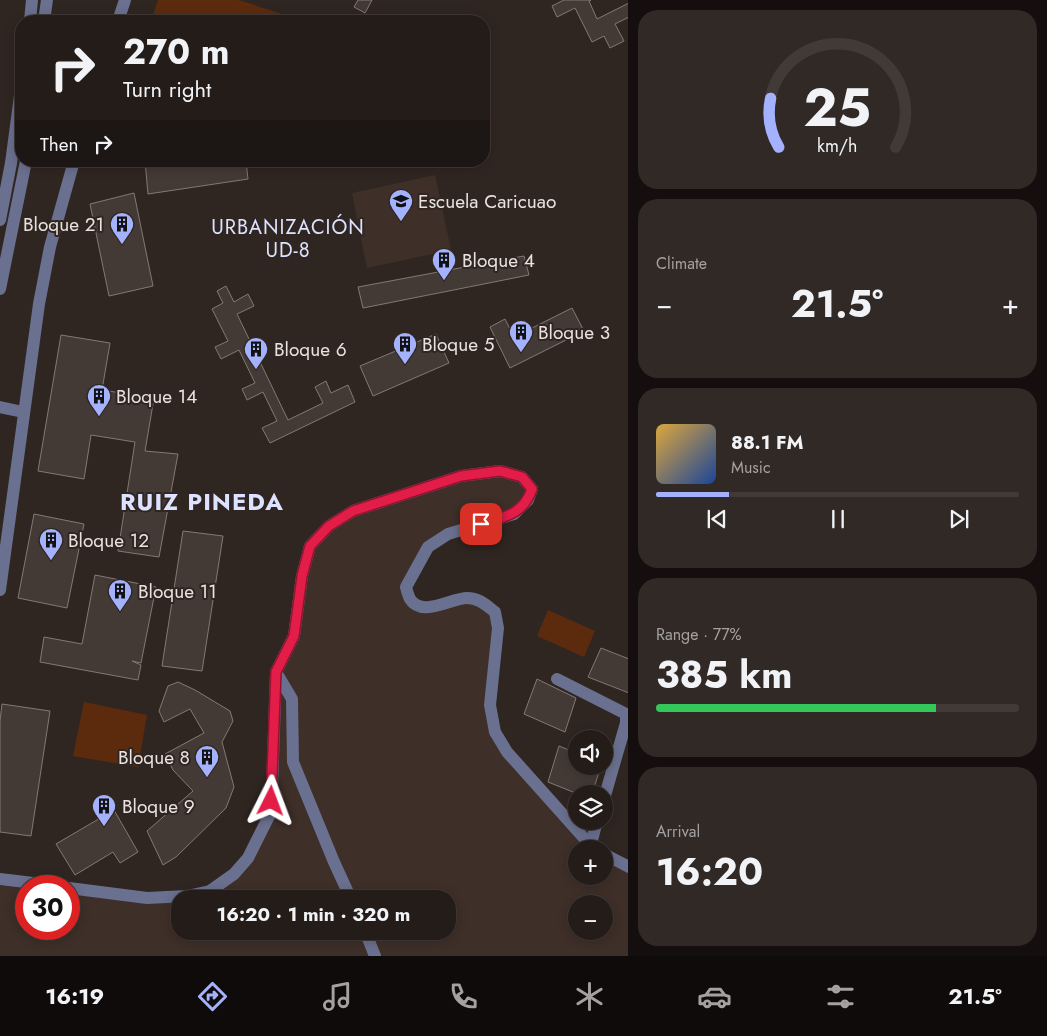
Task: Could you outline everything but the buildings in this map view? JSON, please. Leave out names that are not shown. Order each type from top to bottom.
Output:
[{"type":"street","points":[[31,15],[32,0]]},
{"type":"street","points":[[45,15],[47,0]]},
{"type":"street","points":[[120,15],[125,0]]},
{"type":"street","points":[[0,220],[15,133]]},
{"type":"street","points":[[0,288],[25,167]]},
{"type":"street","points":[[0,590],[6,500],[23,412],[39,304],[50,247],[72,167]]},
{"type":"street","points":[[0,407],[23,412]]},
{"type":"street","points":[[80,889],[147,898],[187,896],[210,891],[234,874],[248,858],[270,814],[276,672],[294,636],[302,576],[310,546],[329,526],[353,511],[461,476],[500,471],[522,477],[532,489],[528,500],[514,514],[448,534],[428,546],[406,587],[410,600],[419,606],[431,606],[466,598],[480,600],[495,612],[498,628],[490,705],[495,732],[507,752],[588,840]]},
{"type":"street","points":[[276,672],[292,699],[292,762],[347,890]]},
{"type":"street","points":[[557,679],[626,714],[626,723],[608,785]]},
{"type":"street","points":[[613,859],[628,867]]},
{"type":"street","points":[[0,879],[15,881]]},
{"type":"street","points":[[369,940],[375,956]]},
{"type":"shaded area","points":[[158,0],[239,0],[285,15],[153,15]]},
{"type":"shaded area","name":"Escuela Caricuao","points":[[435,175],[451,250],[367,268],[352,193]]},
{"type":"shaded area","points":[[500,471],[532,489],[514,514],[428,546],[406,587],[419,606],[466,598],[495,612],[495,732],[568,816],[568,830],[580,830],[589,840],[568,840],[568,885],[613,885],[613,859],[628,867],[628,956],[0,956],[0,879],[15,883],[15,940],[80,940],[80,889],[171,895],[171,940],[456,940],[456,890],[200,890],[234,874],[270,814],[276,672],[294,636],[310,546],[353,511]]},
{"type":"shaded area","points":[[548,610],[595,631],[584,657],[537,636]]},
{"type":"shaded area","points":[[84,702],[147,715],[138,767],[73,756]]},
{"type":"place","name":"Escuela Caricuao","points":[[401,222]]},
{"type":"place","name":"Bloque 21","points":[[122,245]]},
{"type":"place","name":"Bloque 4","points":[[444,281]]},
{"type":"place","name":"Bloque 3","points":[[521,353]]},
{"type":"place","name":"Bloque 5","points":[[405,365]]},
{"type":"place","name":"Bloque 6","points":[[256,370]]},
{"type":"place","name":"Bloque 14","points":[[99,417]]},
{"type":"place","name":"Bloque 12","points":[[51,561]]},
{"type":"place","name":"Bloque 11","points":[[120,612]]},
{"type":"place","name":"Bloque 8","points":[[207,778]]},
{"type":"place","name":"Bloque 9","points":[[104,827]]},
{"type":"district","name":"URBANIZACIÓN UD-8","points":[[288,238]]},
{"type":"district","name":"RUIZ PINEDA","points":[[202,501]]},
{"type":"route","points":[[271,801],[276,672],[294,636],[302,576],[310,546],[329,526],[353,511],[461,476],[500,471],[522,477],[532,489],[528,500],[514,514],[481,524]]}]
